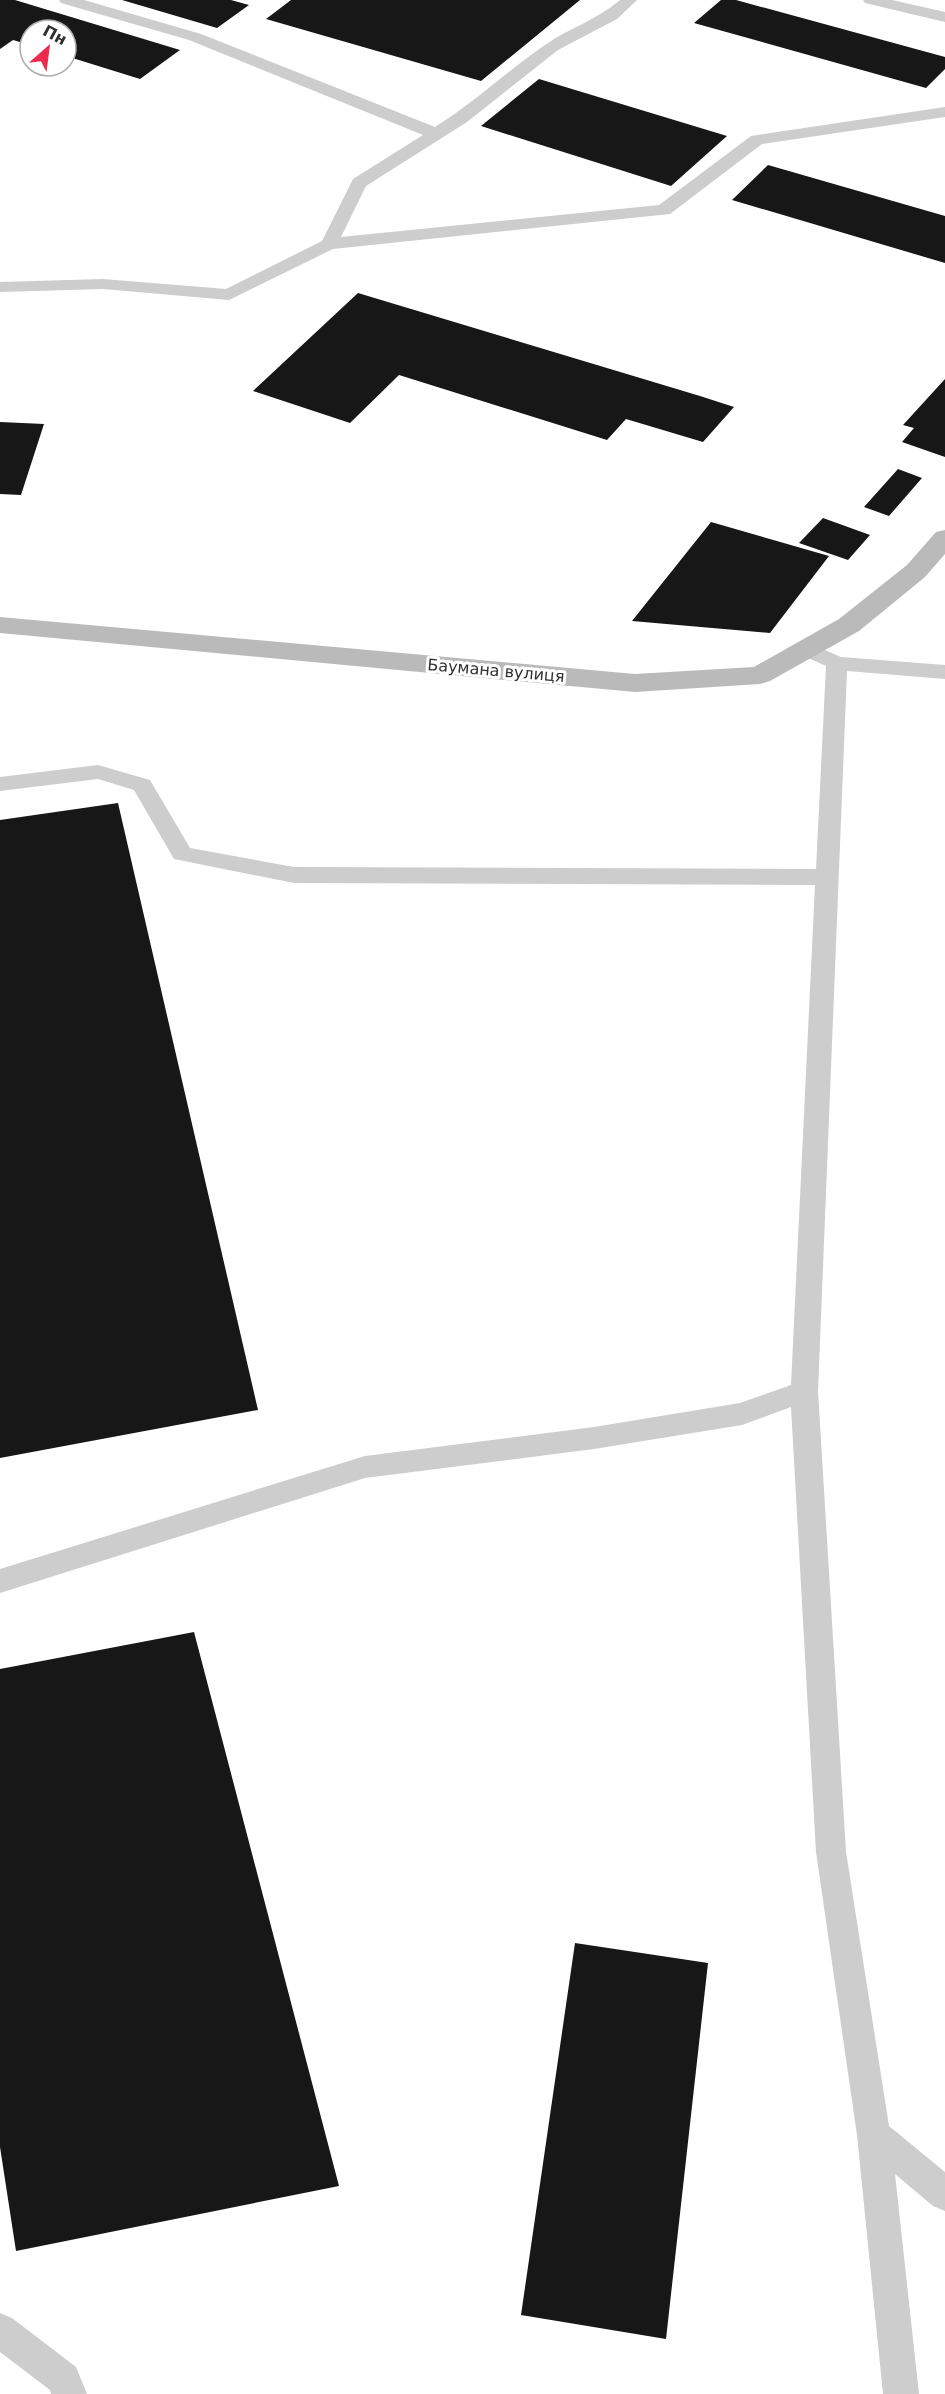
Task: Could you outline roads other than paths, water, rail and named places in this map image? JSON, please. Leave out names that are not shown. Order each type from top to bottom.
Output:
[{"type":"main road","name":"Баумана вулиця","points":[[0,625],[635,683],[760,675],[849,625],[916,571],[945,538]]},
{"type":"lane","points":[[67,0],[195,37],[436,134]]},
{"type":"lane","points":[[328,244],[359,183],[462,118],[552,47],[611,16],[629,0]]},
{"type":"lane","points":[[871,0],[945,17]]},
{"type":"lane","points":[[0,287],[103,284],[229,295],[328,244],[664,210],[757,140],[945,112]]},
{"type":"lane","points":[[806,649],[837,663],[945,672]]},
{"type":"lane","points":[[837,663],[804,1390],[831,1852],[874,2135],[901,2394]]},
{"type":"lane","points":[[0,784],[98,772],[142,785],[182,854],[294,875],[827,877]]},
{"type":"lane","points":[[0,1581],[365,1467],[594,1438],[742,1414],[804,1390]]},
{"type":"lane","points":[[874,2135],[945,2194]]},
{"type":"lane","points":[[0,2330],[64,2379],[69,2394]]}]
